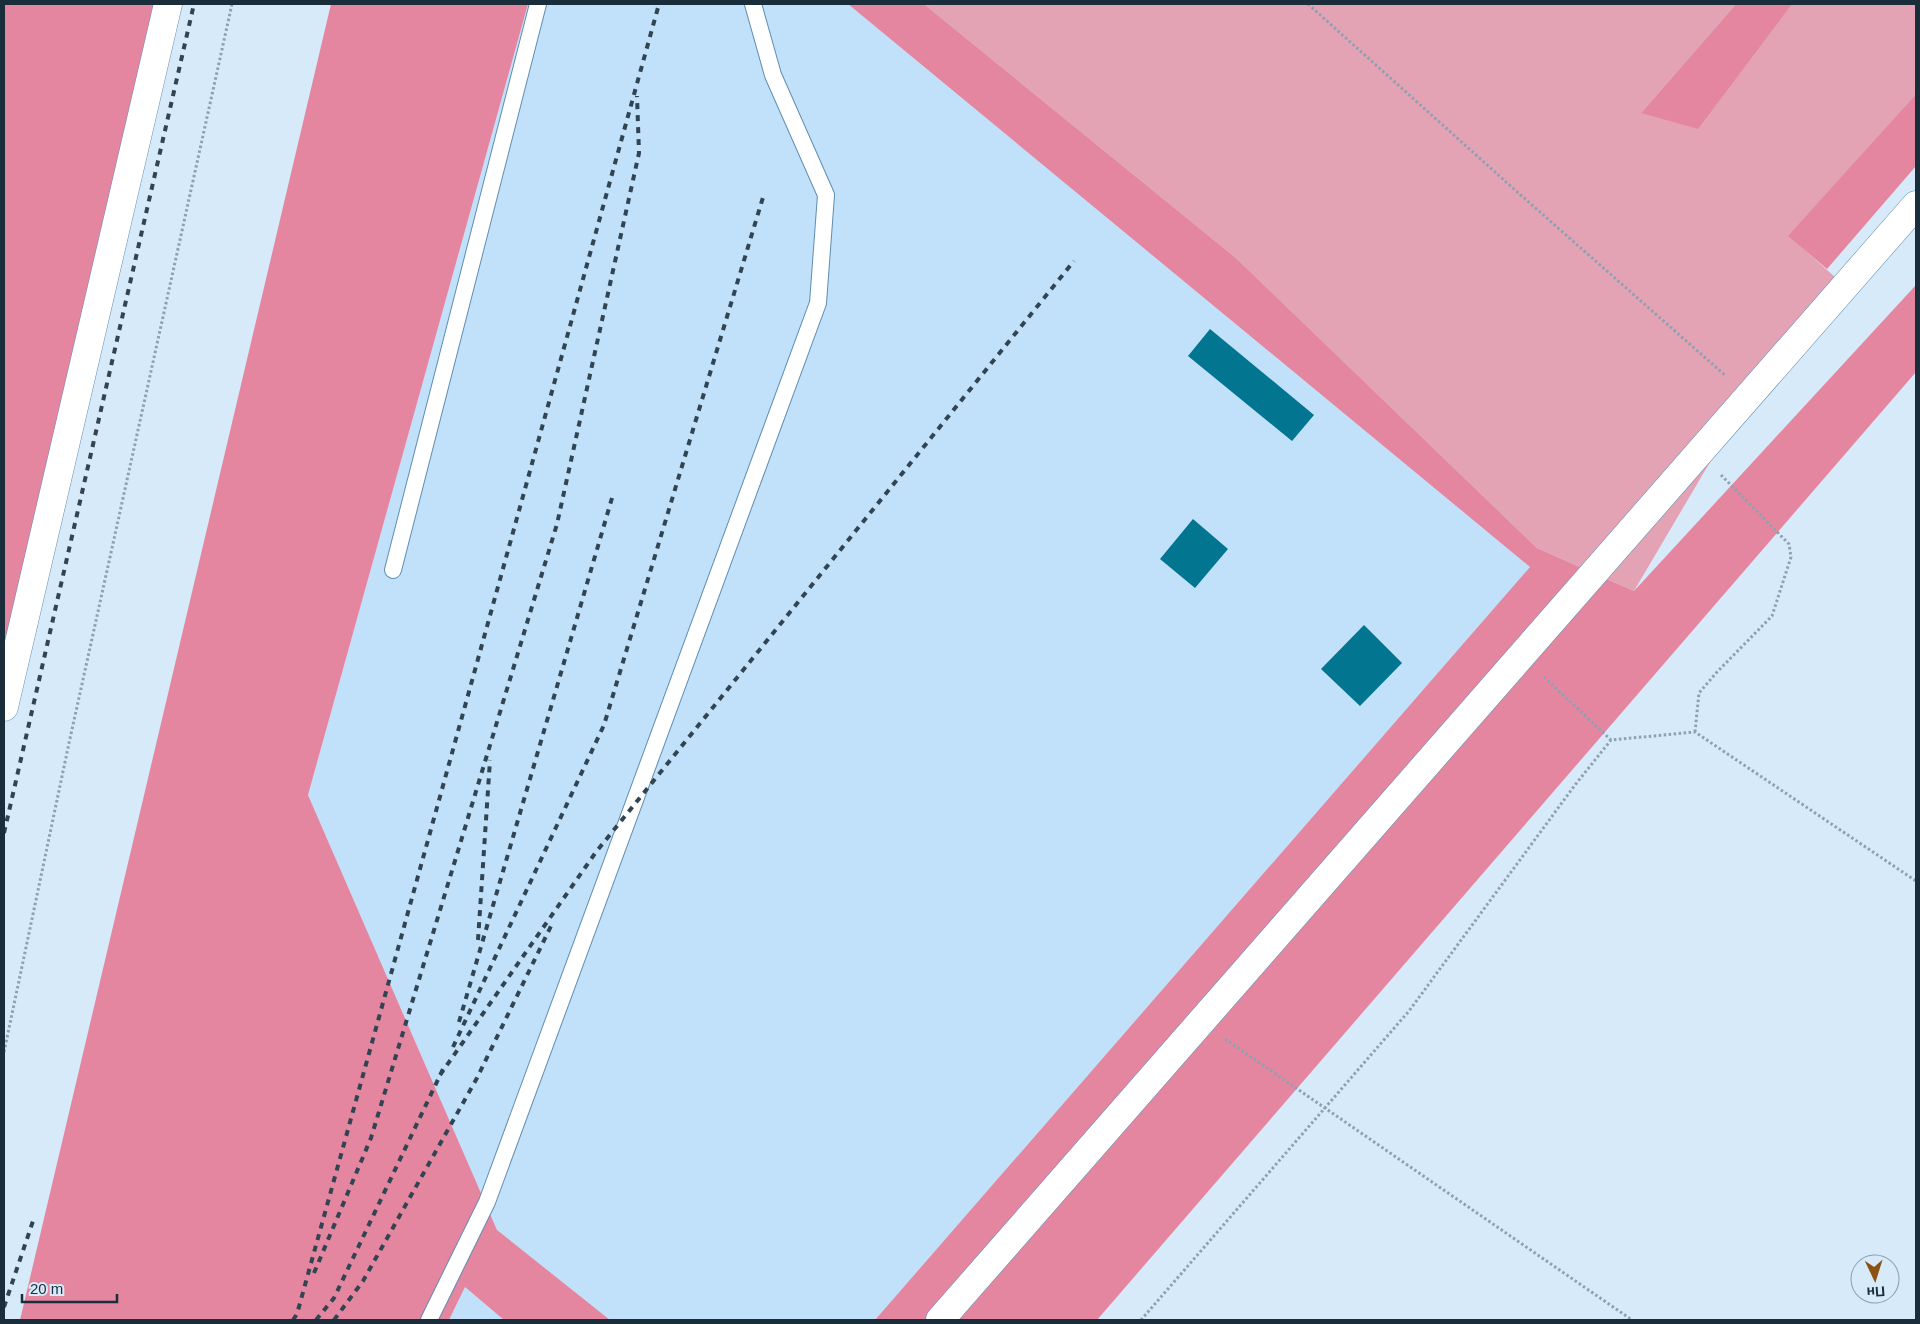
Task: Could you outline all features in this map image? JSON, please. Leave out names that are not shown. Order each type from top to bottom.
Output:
[{"type":"street","points":[[4,707],[168,4]]},
{"type":"street","points":[[940,1320],[1916,205]]},
{"type":"lane","points":[[392,570],[538,4]]},
{"type":"lane","points":[[429,1320],[487,1202],[818,303],[826,194],[773,75],[753,4]]},
{"type":"path","points":[[4,1052],[69,743],[232,4]]},
{"type":"path","points":[[1308,4],[1749,396]]},
{"type":"path","points":[[1695,732],[1699,693],[1772,616],[1791,558],[1790,544],[1724,479],[1706,445]]},
{"type":"path","points":[[1522,656],[1611,740]]},
{"type":"path","points":[[1141,1320],[1409,1011],[1574,785],[1611,740],[1695,732],[1916,881]]},
{"type":"path","points":[[1201,1022],[1324,1109],[1632,1320]]},
{"type":"shaded area","points":[[4,4],[165,4],[4,690]]},
{"type":"shaded area","points":[[331,4],[528,4],[308,795],[497,1230],[610,1320],[504,1320],[465,1287],[449,1320],[20,1320]]},
{"type":"shaded area","points":[[528,4],[848,4],[1530,567],[875,1320],[610,1320],[497,1230],[308,795]]},
{"type":"shaded area","points":[[848,4],[924,4],[1236,258],[1537,548],[1634,591],[1916,285],[1916,372],[1097,1320],[875,1320],[1530,567]]},
{"type":"shaded area","points":[[924,4],[1736,4],[1641,113],[1782,15],[1792,4],[1916,4],[1916,94],[1789,236],[1845,286],[1749,396],[1634,591],[1537,548],[1236,258]]},
{"type":"shaded area","points":[[1736,4],[1792,4],[1698,129],[1641,113]]},
{"type":"shaded area","points":[[1916,94],[1916,166],[1827,269],[1788,236]]},
{"type":"shaded area","points":[[465,1287],[504,1320],[449,1320]]},
{"type":"building","points":[[1210,329],[1314,415],[1292,441],[1188,356]]},
{"type":"building","points":[[1193,519],[1228,549],[1195,588],[1160,559]]},
{"type":"building","points":[[1364,625],[1402,663],[1360,706],[1321,669]]},
{"type":"railway","points":[[4,833],[194,4]]},
{"type":"railway","points":[[293,1320],[297,1314],[659,4]]},
{"type":"railway","points":[[314,1273],[371,1138],[557,524],[639,153],[637,96]]},
{"type":"railway","points":[[453,1047],[604,725],[764,194]]},
{"type":"railway","points":[[440,1075],[596,852],[1074,261]]},
{"type":"railway","points":[[459,1022],[612,498]]},
{"type":"railway","points":[[478,940],[490,760]]},
{"type":"railway","points":[[334,1320],[363,1281],[477,1078],[553,922]]},
{"type":"railway","points":[[316,1320],[334,1298],[443,1069]]},
{"type":"railway","points":[[4,1307],[33,1221]]}]
